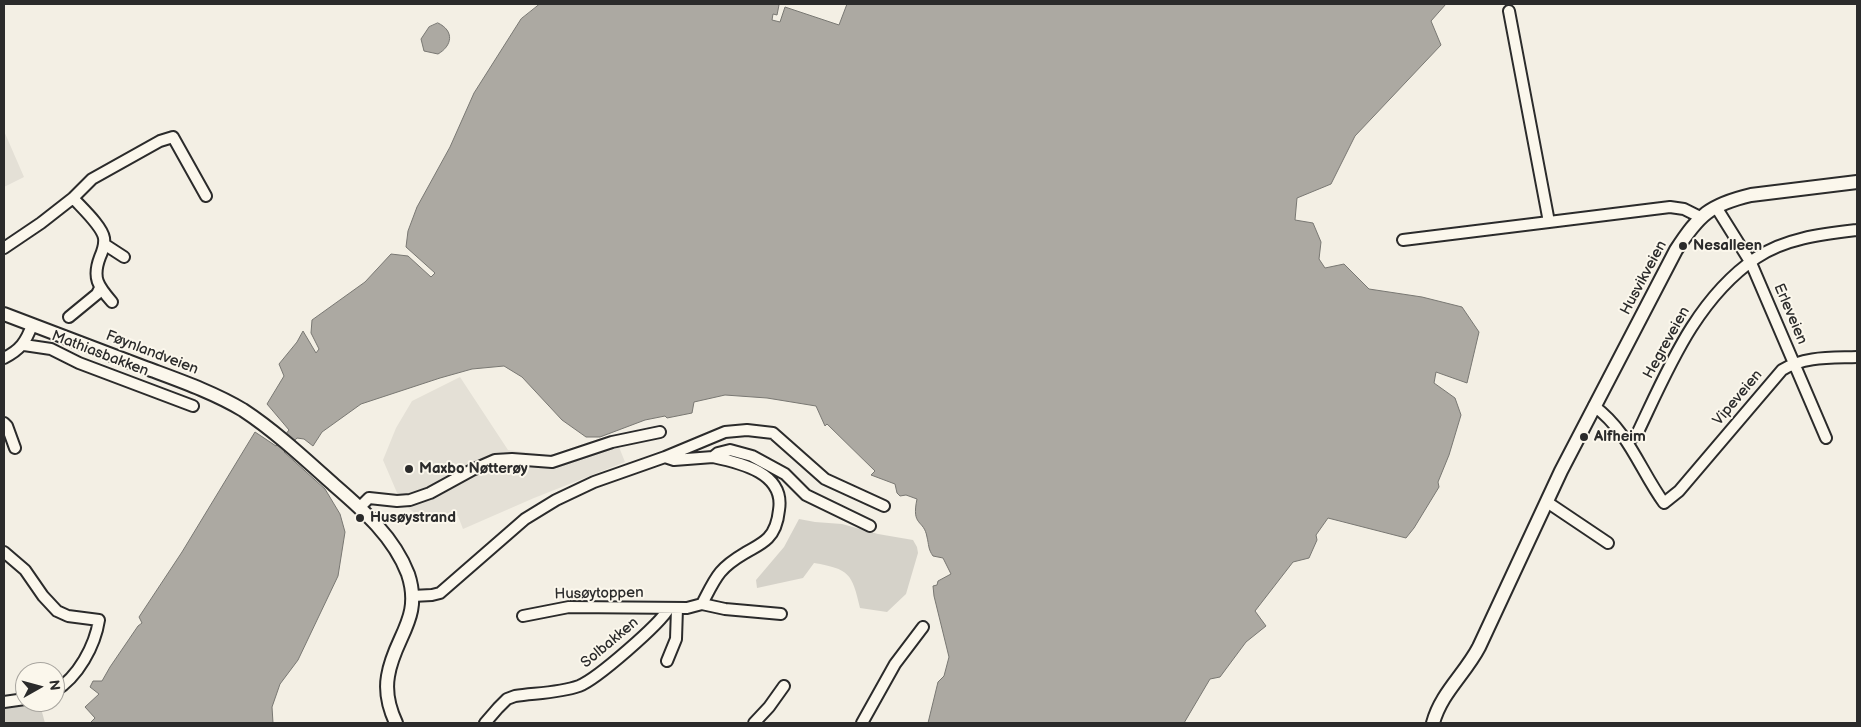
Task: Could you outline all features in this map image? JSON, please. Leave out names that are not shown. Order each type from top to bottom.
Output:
[{"type":"main road","name":"Husvikveien","points":[[1433,723],[1441,701],[1471,662],[1479,647],[1594,406],[1676,250],[1700,216],[1716,206],[1751,195],[1857,182]]},
{"type":"main road","name":"Føynlandveien","points":[[4,314],[164,375],[225,401],[257,420],[360,507],[378,525],[398,553],[408,575],[412,596]]},
{"type":"main road","points":[[396,723],[388,704],[388,676],[393,658],[407,627],[411,613],[412,596]]},
{"type":"street","points":[[1509,11],[1549,222]]},
{"type":"street","points":[[4,248],[73,198],[92,179],[160,141],[173,137],[206,196]]},
{"type":"street","points":[[73,198],[104,236],[104,244],[96,268],[97,280],[100,288],[112,302]]},
{"type":"street","name":"Erleveien","points":[[1716,206],[1751,262],[1826,438]]},
{"type":"street","points":[[1403,240],[1670,207],[1684,209],[1700,216]]},
{"type":"street","name":"Hegreveien","points":[[1628,442],[1638,432],[1695,320],[1719,291],[1751,262],[1763,254],[1816,235],[1857,230]]},
{"type":"street","points":[[104,244],[124,258]]},
{"type":"street","points":[[69,317],[97,294],[100,288]]},
{"type":"street","points":[[4,358],[14,354],[24,345],[32,324]]},
{"type":"street","name":"Mathiasbakken","points":[[24,345],[50,349],[79,363],[192,406]]},
{"type":"street","name":"Vipeveien","points":[[1628,442],[1664,503],[1679,492],[1782,370],[1794,363],[1811,359],[1857,357]]},
{"type":"street","points":[[1594,406],[1604,413],[1628,442]]},
{"type":"street","points":[[4,423],[7,426],[15,448]]},
{"type":"street","points":[[412,596],[440,593],[525,519],[556,500],[594,482],[665,457],[724,432],[736,430],[766,431],[776,434],[825,479],[884,506]]},
{"type":"street","points":[[360,507],[369,498],[404,500],[430,493],[495,460],[512,459],[552,462],[612,442],[660,432]]},
{"type":"street","points":[[712,457],[718,453],[730,450],[752,456],[786,474],[806,495],[870,526]]},
{"type":"street","points":[[665,457],[674,460],[712,457],[747,466],[768,478],[775,486],[780,503],[775,528],[768,538],[759,546],[727,564],[715,577],[702,604]]},
{"type":"street","points":[[1547,502],[1608,543]]},
{"type":"street","points":[[4,552],[25,570],[42,596],[57,611],[68,616],[99,620],[95,637],[84,659],[65,682]]},
{"type":"street","name":"Husøytoppen","points":[[523,616],[568,607],[673,608],[694,607],[702,604],[725,609],[781,614]]},
{"type":"street","points":[[667,662],[676,639],[673,608]]},
{"type":"street","name":"Solbakken","points":[[485,723],[507,699],[515,696],[568,690],[589,681],[673,608]]},
{"type":"street","points":[[865,722],[894,664],[923,627]]},
{"type":"street","points":[[754,723],[769,707],[784,686]]},
{"type":"shaded area","points":[[540,4],[776,4],[779,5],[777,15],[773,14],[772,20],[780,22],[785,7],[839,25],[847,4],[1446,4],[1431,21],[1441,45],[1355,136],[1331,184],[1297,198],[1295,220],[1313,223],[1321,242],[1319,259],[1325,268],[1344,264],[1369,289],[1422,297],[1462,307],[1479,332],[1467,383],[1436,372],[1434,383],[1455,398],[1461,415],[1449,455],[1438,482],[1439,487],[1406,538],[1328,518],[1316,535],[1317,540],[1309,558],[1293,562],[1255,611],[1266,626],[1246,642],[1220,677],[1210,679],[1184,723],[928,723],[938,682],[944,676],[949,657],[933,586],[951,574],[943,558],[933,556],[930,551],[925,531],[917,519],[917,499],[906,495],[900,496],[897,493],[895,484],[871,475],[875,471],[827,424],[825,426],[816,406],[767,398],[725,395],[694,402],[692,413],[645,420],[600,437],[586,437],[562,420],[522,377],[504,366],[472,369],[361,404],[322,432],[313,446],[304,439],[297,438],[284,452],[325,489],[340,514],[345,532],[338,576],[298,660],[280,684],[272,707],[273,723],[90,723],[95,718],[85,707],[99,694],[90,687],[93,681],[102,681],[138,626],[142,623],[139,617],[182,552],[255,432],[276,446],[289,430],[267,404],[284,376],[279,364],[297,342],[303,331],[316,353],[319,349],[311,333],[312,320],[365,282],[391,254],[408,256],[431,277],[435,273],[406,247],[408,231],[417,207],[450,147],[474,93],[521,19]]},
{"type":"shaded area","points":[[438,23],[447,30],[450,38],[449,43],[438,54],[424,51],[421,39],[429,27]]},
{"type":"shaded area","points":[[4,131],[24,177],[4,187]]},
{"type":"shaded area","points":[[460,377],[508,450],[554,456],[615,437],[625,462],[534,498],[463,529],[458,516],[417,515],[401,502],[383,460],[396,428],[412,401]]},
{"type":"shaded area","points":[[799,519],[842,524],[878,534],[913,540],[918,553],[906,594],[887,612],[860,608],[854,587],[847,575],[835,568],[814,563],[803,578],[757,588],[756,580],[784,547]]},
{"type":"shaded area","points":[[4,703],[15,703],[15,712],[42,712],[45,723],[4,723]]},
{"type":"place","name":"Nesalleen","points":[[1683,246]]},
{"type":"place","name":"Alfheim","points":[[1584,437]]},
{"type":"place","name":"Maxbo Nøtterøy","points":[[409,469]]},
{"type":"place","name":"Husøystrand","points":[[360,518]]}]
